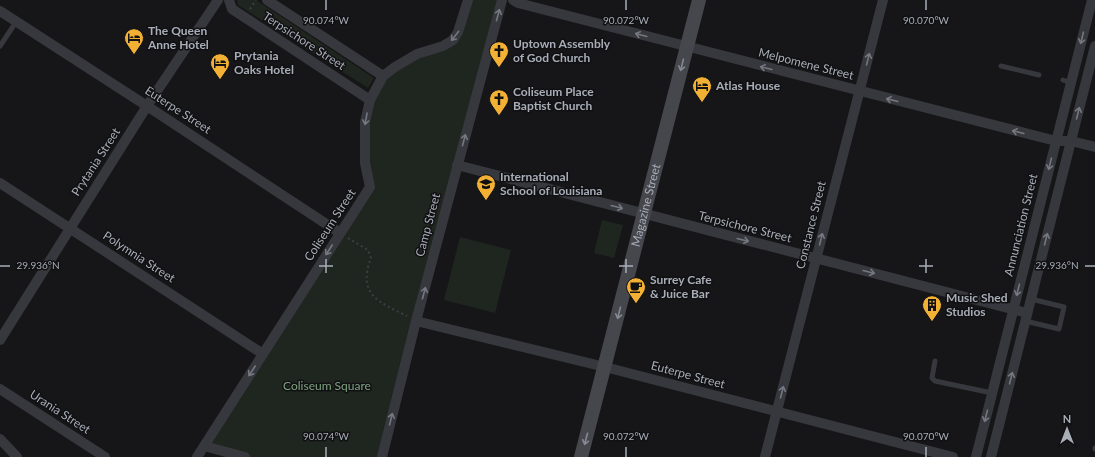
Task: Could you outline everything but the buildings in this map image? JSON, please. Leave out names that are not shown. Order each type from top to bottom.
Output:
[{"type":"street","name":"Prytania Street","points":[[0,340],[147,106],[218,0]]},
{"type":"street","name":"Terpsichore Street","points":[[229,0],[232,9],[370,100]]},
{"type":"street","name":"Terpsichore Street","points":[[267,0],[383,76]]},
{"type":"street","name":"Coliseum Street","points":[[197,457],[370,187],[365,163],[365,122],[370,100],[383,76],[417,54],[443,46],[453,40],[458,32],[468,0]]},
{"type":"street","name":"Camp Street","points":[[382,457],[416,321],[502,0]]},
{"type":"street","name":"Melpomene Street","points":[[513,0],[518,3],[686,47],[1056,141],[1071,141],[1095,147]]},
{"type":"street","name":"Magazine Street","points":[[581,457],[699,0]]},
{"type":"street","name":"Constance Street","points":[[765,457],[883,0]]},
{"type":"street","name":"Annunciation Street","points":[[976,457],[1056,141],[1067,82],[1092,0]]},
{"type":"street","name":"Euterpe Street","points":[[0,11],[340,233]]},
{"type":"street","points":[[991,457],[1095,46]]},
{"type":"street","name":"Terpsichore Street","points":[[457,166],[1013,309],[1026,317]]},
{"type":"street","name":"Polymnia Street","points":[[0,183],[263,354]]},
{"type":"street","name":"Euterpe Street","points":[[416,321],[605,367],[953,457]]},
{"type":"street","name":"Urania Street","points":[[0,389],[101,456]]},
{"type":"street","points":[[0,439],[17,457]]},
{"type":"street","points":[[204,446],[246,457]]},
{"type":"lane","points":[[0,46],[16,22]]},
{"type":"lane","points":[[1001,66],[1039,75]]},
{"type":"lane","points":[[1026,317],[1059,329],[1064,307],[1031,299]]},
{"type":"lane","points":[[935,362],[932,378],[935,381],[992,393]]},
{"type":"path","points":[[340,233],[368,250],[371,258],[367,267],[366,284],[372,296],[383,304],[416,321]]},
{"type":"green space","points":[[237,0],[256,0],[374,78],[368,88],[238,5]]},
{"type":"green space","name":"Coliseum Square","points":[[468,0],[502,0],[382,457],[245,457],[204,446],[370,187],[365,122],[383,76],[453,40]]},
{"type":"green space","points":[[602,220],[623,225],[614,258],[594,253]]},
{"type":"green space","points":[[460,237],[511,250],[495,313],[444,300]]},
{"type":"place","name":"The Queen Anne Hotel","points":[[134,55]]},
{"type":"place","name":"Uptown Assembly of God Church","points":[[499,68]]},
{"type":"place","name":"Prytania Oaks Hotel","points":[[220,80]]},
{"type":"place","name":"Atlas House","points":[[702,103]]},
{"type":"place","name":"Coliseum Place Baptist Church","points":[[499,116]]},
{"type":"place","name":"International School of Louisiana","points":[[486,201]]},
{"type":"place","name":"Surrey Cafe & Juice Bar","points":[[636,304]]},
{"type":"place","name":"Music Shed Studios","points":[[932,322]]}]
